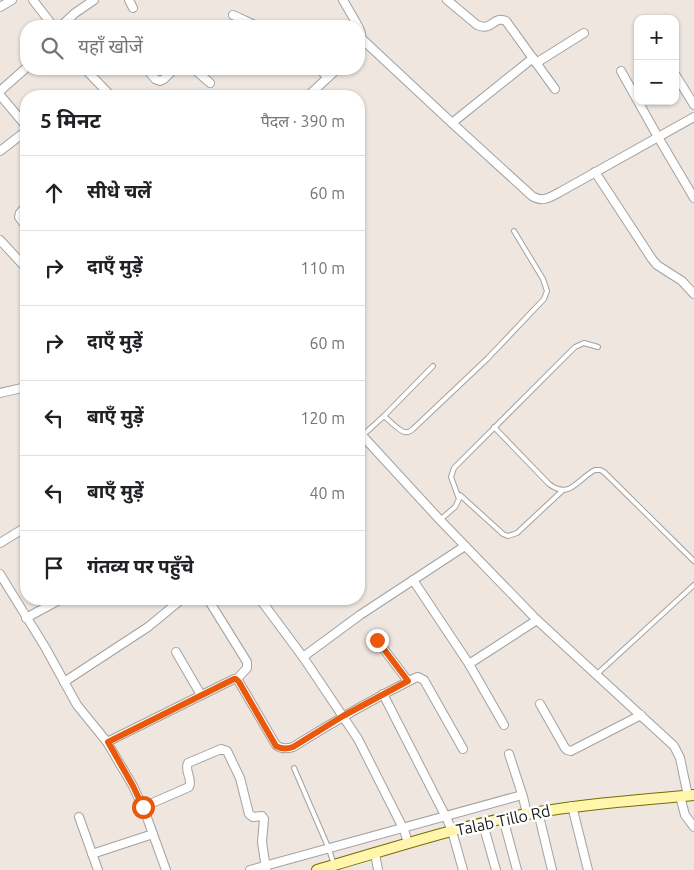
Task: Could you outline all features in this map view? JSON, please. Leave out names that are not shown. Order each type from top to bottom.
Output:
[{"type":"main road","name":"Talab Tillo Rd","points":[[317,870],[331,856],[375,853],[405,834],[448,823],[483,824],[503,818],[527,804],[572,806],[687,796]]},
{"type":"street","points":[[0,7],[12,0]]},
{"type":"street","points":[[33,0],[48,20]]},
{"type":"street","points":[[67,20],[94,0]]},
{"type":"street","points":[[129,0],[133,8]]},
{"type":"street","points":[[343,0],[354,20]]},
{"type":"street","points":[[447,0],[476,25],[488,26],[499,19],[506,21],[555,89]]},
{"type":"street","points":[[232,15],[243,20]]},
{"type":"street","points":[[452,123],[534,60],[584,33]]},
{"type":"street","points":[[365,47],[537,199],[546,199],[694,117]]},
{"type":"street","points":[[621,72],[694,198]]},
{"type":"street","points":[[0,91],[20,73]]},
{"type":"street","points":[[91,75],[105,90]]},
{"type":"street","points":[[152,75],[160,81],[168,75]]},
{"type":"street","points":[[201,75],[210,83]]},
{"type":"street","points":[[314,90],[330,75]]},
{"type":"street","points":[[679,81],[694,105]]},
{"type":"street","points":[[0,95],[20,119]]},
{"type":"street","points":[[0,151],[20,136]]},
{"type":"street","points":[[595,172],[652,259],[657,265],[682,281],[694,294]]},
{"type":"street","points":[[0,240],[20,262]]},
{"type":"street","points":[[0,393],[20,388]]},
{"type":"street","points":[[365,438],[440,520],[537,620],[669,740],[677,750],[687,796],[685,815],[694,827]]},
{"type":"street","points":[[0,543],[20,531]]},
{"type":"street","points":[[303,657],[360,615],[465,546]]},
{"type":"street","points":[[0,574],[45,647],[77,705],[108,742],[133,786],[143,807],[166,870]]},
{"type":"street","points":[[413,580],[469,664],[504,725]]},
{"type":"street","points":[[26,618],[50,605]]},
{"type":"street","points":[[64,682],[148,627],[175,605]]},
{"type":"street","points":[[108,742],[236,679],[248,668],[247,662],[212,605]]},
{"type":"street","points":[[264,605],[303,657],[363,748],[405,834]]},
{"type":"street","points":[[469,664],[537,620]]},
{"type":"street","points":[[377,640],[408,681]]},
{"type":"street","points":[[176,652],[201,695]]},
{"type":"street","points":[[236,679],[276,746],[288,748],[293,747],[383,694],[418,677],[424,680],[463,749]]},
{"type":"street","points":[[383,694],[448,823],[463,870]]},
{"type":"street","points":[[540,704],[567,750],[576,749],[641,715]]},
{"type":"street","points":[[143,807],[189,787],[191,780],[187,770],[188,763],[221,749],[227,750],[240,778],[249,814],[253,817],[262,816],[264,819],[262,842],[266,868]]},
{"type":"street","points":[[509,754],[552,870]]},
{"type":"street","points":[[250,870],[331,856],[405,834],[527,804]]},
{"type":"street","points":[[572,806],[588,870]]},
{"type":"street","points":[[79,817],[98,870]]},
{"type":"street","points":[[503,818],[517,870]]},
{"type":"street","points":[[483,824],[496,870]]},
{"type":"street","points":[[92,854],[153,834]]},
{"type":"street","points":[[375,853],[378,870]]},
{"type":"lane","points":[[384,416],[402,431],[409,432],[487,359],[544,299],[547,291],[544,279],[514,231]]},
{"type":"lane","points":[[440,520],[455,507],[459,499],[451,477],[454,468],[575,347],[584,344],[598,347]]},
{"type":"lane","points":[[365,431],[384,416],[433,366]]},
{"type":"lane","points":[[494,427],[549,484],[562,491]]},
{"type":"lane","points":[[458,494],[503,534],[508,536],[517,534],[562,491],[572,487],[591,472],[600,470],[694,561]]},
{"type":"lane","points":[[596,675],[694,585]]},
{"type":"lane","points":[[294,768],[331,856]]},
{"type":"route","points":[[143,807],[108,742],[236,679],[276,746],[280,748],[293,747],[343,716],[408,681],[377,640]]}]
